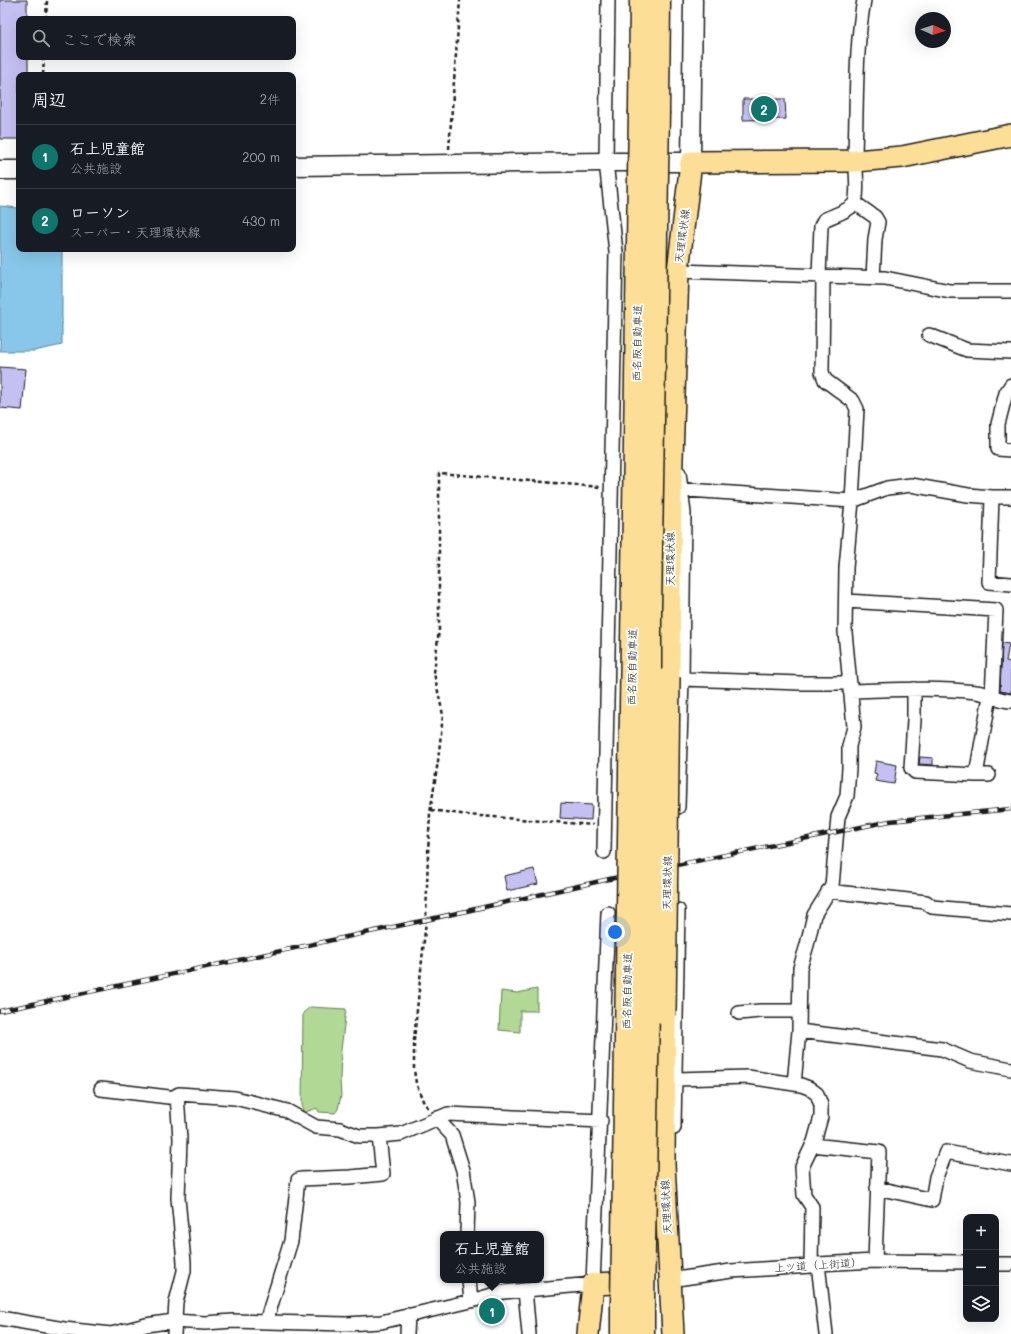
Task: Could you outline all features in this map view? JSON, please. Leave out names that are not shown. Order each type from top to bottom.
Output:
[{"type":"highway","name":"西名阪自動車道","points":[[632,1324],[650,885],[649,112],[641,0]]},
{"type":"highway","name":"西名阪自動車道","points":[[649,112],[659,0]]},
{"type":"main road","points":[[691,162],[855,161],[902,157],[1011,135]]},
{"type":"main road","name":"天理環状線","points":[[673,1334],[664,1164],[665,1015],[675,678],[676,489],[672,440],[678,271],[691,162]]},
{"type":"main road","points":[[588,1334],[593,1284],[670,1280]]},
{"type":"street","points":[[604,852],[616,252],[606,162],[608,0]]},
{"type":"street","points":[[296,166],[448,163],[691,162],[693,0]]},
{"type":"street","points":[[794,1084],[799,1031],[800,968],[814,915],[832,886],[838,817],[847,796],[849,746],[854,727],[849,687],[845,632],[846,568],[852,501],[857,409],[853,401],[825,380],[822,372],[821,276],[822,226],[824,220],[850,208],[854,203],[856,195],[855,161],[857,68],[864,0]]},
{"type":"street","points":[[0,170],[16,170]]},
{"type":"street","points":[[854,203],[876,217],[878,222],[875,239],[873,278]]},
{"type":"street","points":[[678,271],[885,278],[950,291],[1011,291]]},
{"type":"street","points":[[929,335],[967,350],[1011,352]]},
{"type":"street","points":[[1011,385],[1006,393],[998,424],[998,449],[1011,450]]},
{"type":"street","points":[[676,489],[852,501],[887,488],[912,485],[968,495],[1011,497]]},
{"type":"street","points":[[992,497],[989,582],[1011,584]]},
{"type":"street","points":[[846,602],[996,610],[991,696],[976,775]]},
{"type":"street","points":[[677,830],[675,678],[977,692],[1003,701],[1011,701]]},
{"type":"street","points":[[914,689],[911,768],[915,772],[976,775],[990,774]]},
{"type":"street","points":[[828,891],[926,902],[932,907],[1011,914]]},
{"type":"street","points":[[667,1222],[673,1174],[676,1079],[678,910]]},
{"type":"street","points":[[0,1318],[64,1329],[111,1334],[146,1325],[174,1328],[205,1323],[233,1321],[346,1324],[381,1322],[471,1302],[503,1292],[593,1284],[601,1121],[608,913]]},
{"type":"street","points":[[739,1014],[760,1011],[799,1011]]},
{"type":"street","points":[[799,1031],[942,1049],[970,1061],[1011,1068]]},
{"type":"street","points":[[676,1079],[748,1077],[794,1084],[810,1088],[817,1094],[821,1105],[821,1117],[812,1145],[802,1167],[804,1196],[812,1206],[814,1265],[826,1334]]},
{"type":"street","points":[[101,1089],[177,1098]]},
{"type":"street","points":[[174,1328],[176,1302],[184,1271],[178,1198],[180,1140],[178,1094],[235,1098],[287,1111],[316,1128],[340,1128],[359,1136],[401,1134],[448,1114],[601,1121]]},
{"type":"street","points":[[436,1118],[452,1135],[463,1170],[468,1202],[467,1231]]},
{"type":"street","points":[[267,1321],[291,1241],[298,1180],[383,1174],[379,1136]]},
{"type":"street","points":[[812,1145],[879,1152],[875,1261]]},
{"type":"street","points":[[878,1188],[932,1200],[936,1177],[946,1152],[1011,1164]]},
{"type":"street","name":"上ツ道（上街道）","points":[[670,1280],[731,1271],[875,1261],[963,1262]]},
{"type":"street","points":[[999,1264],[1011,1264]]},
{"type":"street","points":[[469,1283],[471,1302]]},
{"type":"street","points":[[525,1290],[529,1334]]},
{"type":"street","points":[[407,1334],[408,1315]]},
{"type":"path","points":[[46,16],[47,0]]},
{"type":"path","points":[[448,163],[460,0]]},
{"type":"path","points":[[43,72],[44,60]]},
{"type":"path","points":[[436,1118],[423,1101],[416,1083],[414,1070],[414,1040],[426,920],[431,810],[443,715],[434,672],[439,629],[439,473],[612,488]]},
{"type":"path","points":[[431,810],[468,815],[604,826]]},
{"type":"green space","points":[[537,989],[537,1011],[520,1011],[520,1032],[499,1030],[501,991],[517,993]]},
{"type":"green space","points":[[310,1007],[346,1009],[341,1050],[341,1096],[338,1109],[335,1113],[319,1112],[317,1108],[303,1113],[303,1013]]},
{"type":"water","points":[[0,206],[16,208],[16,252],[62,252],[62,345],[34,351],[0,351]]},
{"type":"building","points":[[0,0],[27,0],[27,16],[16,16],[16,60],[28,60],[28,72],[16,72],[16,139],[0,139]]},
{"type":"building","points":[[743,99],[785,99],[786,119],[743,120]]},
{"type":"building","points":[[0,367],[26,369],[22,410],[0,408]]},
{"type":"building","points":[[1002,643],[1009,644],[1006,661],[1011,662],[1011,693],[1000,691]]},
{"type":"building","points":[[920,757],[933,758],[933,765],[919,764]]},
{"type":"building","points":[[876,761],[897,765],[894,784],[875,781],[877,774],[874,773]]},
{"type":"building","points":[[561,803],[592,805],[591,820],[560,818]]},
{"type":"building","points":[[534,869],[538,884],[507,891],[504,876]]},
{"type":"railway","points":[[0,1011],[426,920],[614,878],[890,821],[1011,809]]},
{"type":"place","name":"ローソン","points":[[764,109]]},
{"type":"place","name":"石上児童館","points":[[492,1311]]}]
